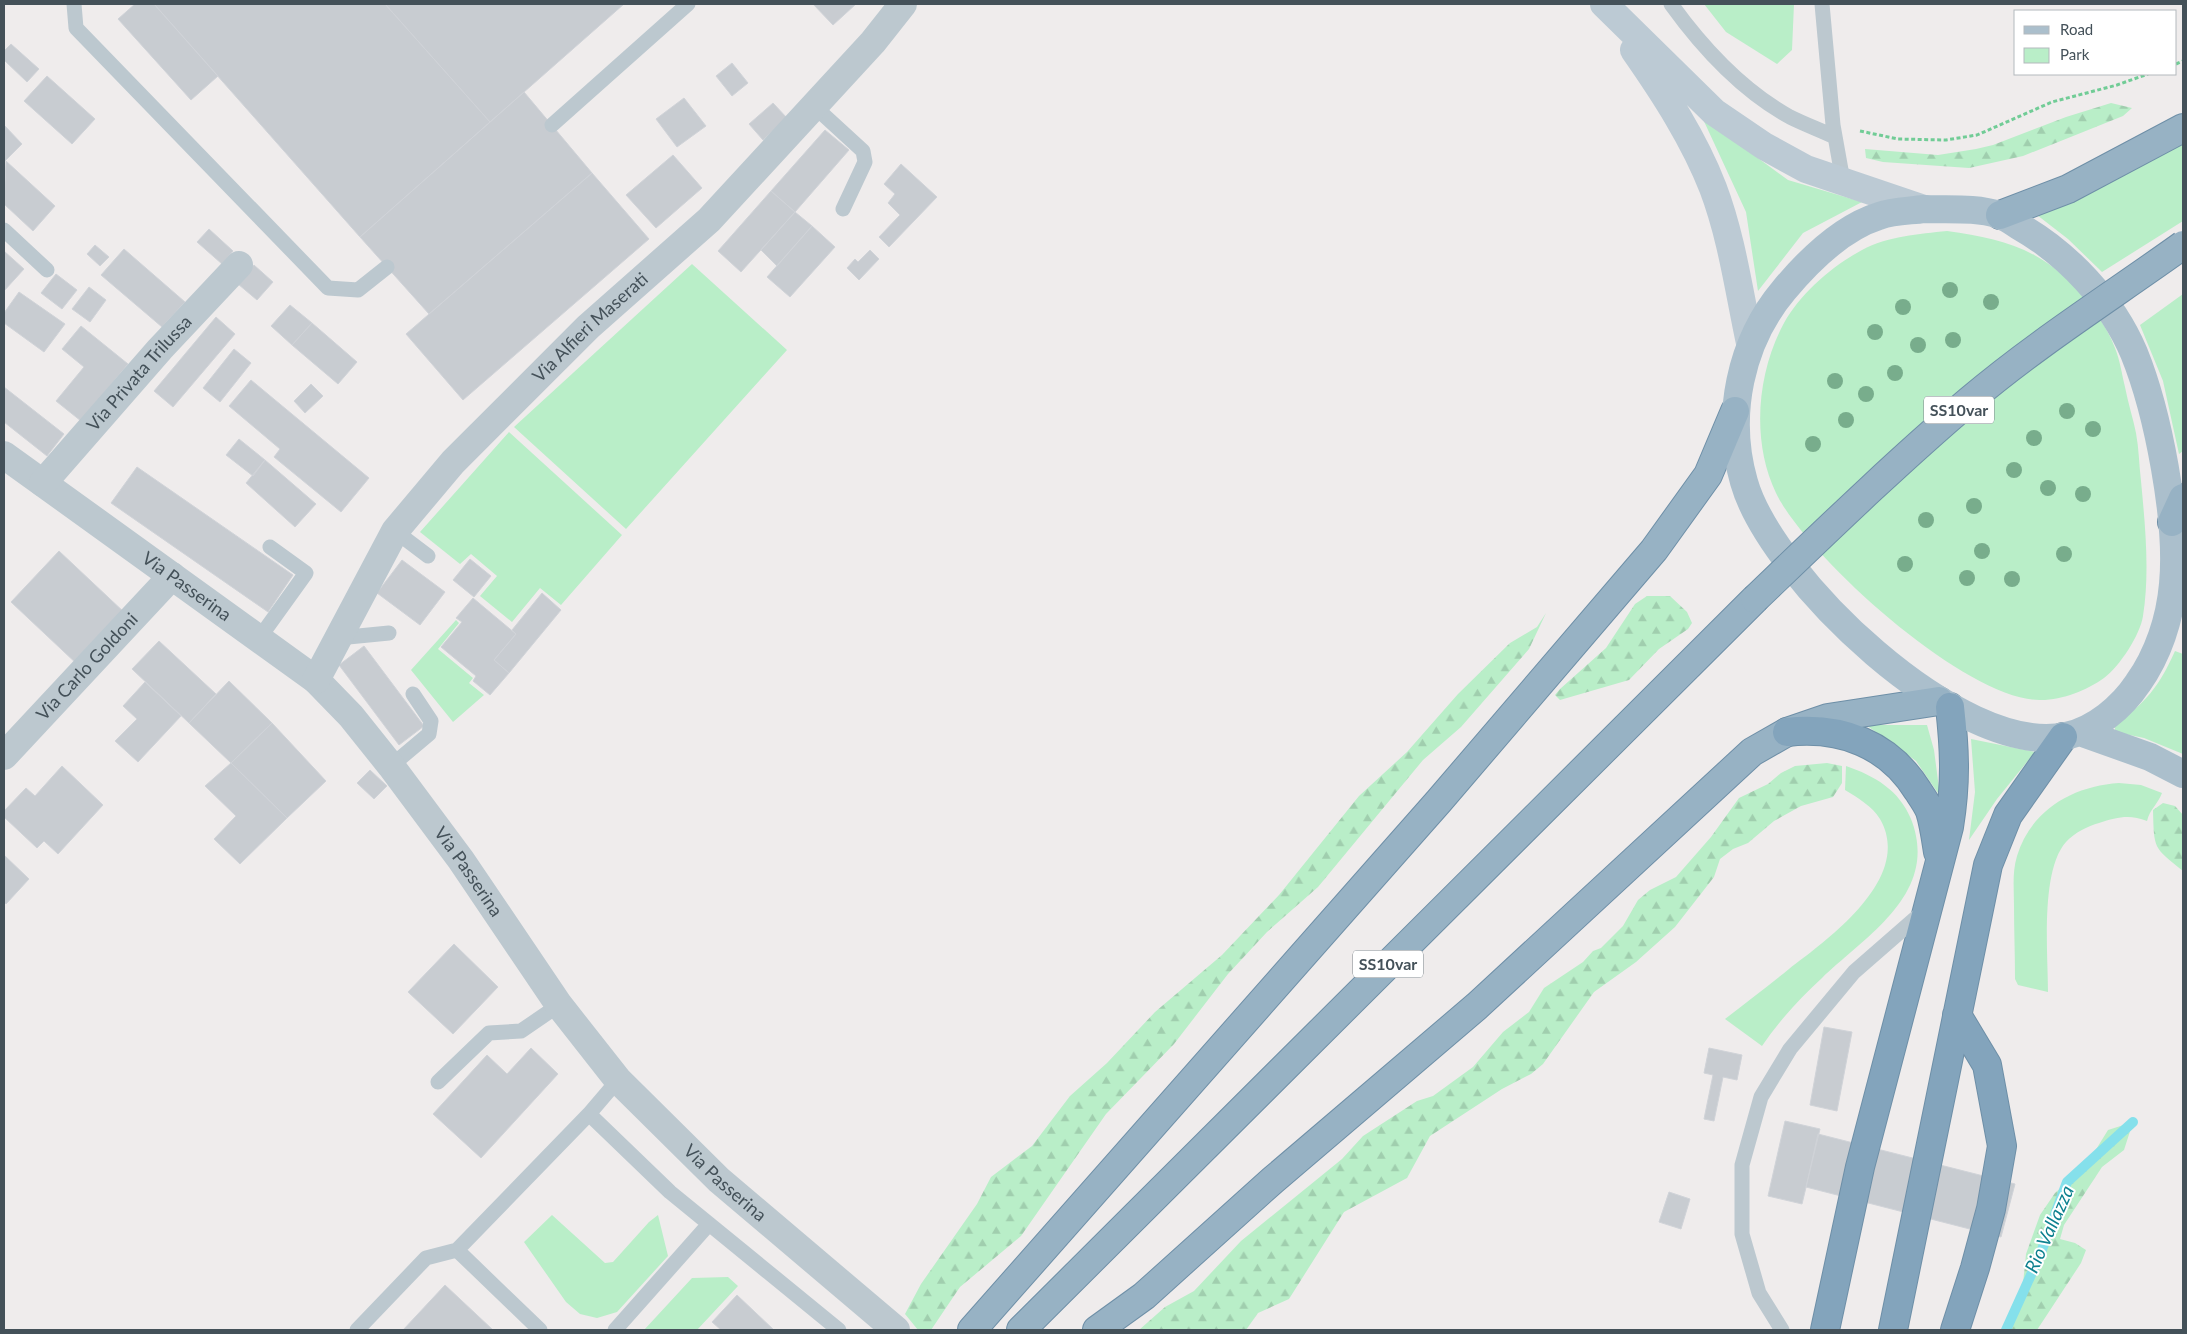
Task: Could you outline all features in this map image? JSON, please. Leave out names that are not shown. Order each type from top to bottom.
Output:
[{"type":"highway","points":[[2000,215],[2068,189],[2183,128]]},
{"type":"highway","name":"SS10var","points":[[1021,1330],[1755,599],[1850,507],[1970,400],[2059,333],[2183,245]]},
{"type":"highway","points":[[972,1330],[1445,794],[1654,550],[1708,475],[1735,411]]},
{"type":"highway","points":[[1097,1330],[1144,1296],[1273,1180],[1477,1006],[1752,752],[1787,732],[1828,718],[1944,704],[1955,758],[1954,792],[1949,827],[1860,1167],[1824,1330]]},
{"type":"highway","points":[[1787,732],[1809,729],[1831,731],[1850,737],[1873,745],[1907,773],[1930,810],[1934,831],[1938,853],[1931,901]]},
{"type":"highway","points":[[1893,1330],[1988,866],[2008,815],[2071,735]]},
{"type":"highway","points":[[1955,1330],[1976,1268],[1991,1209],[2002,1146],[1987,1065],[1957,1014]]},
{"type":"main road","points":[[1603,4],[1714,112],[1764,146],[1806,169],[1924,209]]},
{"type":"main road","points":[[1603,4],[1661,90],[1693,144],[1713,188],[1728,236],[1750,343]]},
{"type":"main road","points":[[2071,735],[2104,718],[2125,700],[2140,680],[2156,651],[2166,622],[2173,583],[2178,526],[2158,437],[2133,352],[2110,310],[2060,253],[2000,215],[1974,211],[1924,209],[1880,215],[1848,231],[1821,252],[1777,298],[1750,343],[1735,411],[1737,451],[1745,487],[1781,551],[1844,625],[1878,656],[1944,704],[1995,728],[2040,737],[2071,735],[2150,757],[2183,774]]},
{"type":"main road","points":[[2173,583],[2183,612]]},
{"type":"street","name":"Via Alfieri Maserati","points":[[316,680],[395,531],[453,462],[588,327],[709,220],[815,107],[873,42],[903,4]]},
{"type":"street","name":"Via Privata Trilussa","points":[[43,484],[160,349],[239,266]]},
{"type":"street","name":"Via Passerina","points":[[4,455],[316,680],[351,716],[391,766],[461,860],[559,1005],[618,1080],[719,1180],[896,1330]]},
{"type":"street","name":"Via Carlo Goldoni","points":[[4,756],[172,576]]},
{"type":"lane","points":[[74,4],[76,28],[328,288],[358,290],[387,267]]},
{"type":"lane","points":[[552,125],[688,4]]},
{"type":"lane","points":[[1671,4],[1693,34],[1760,97],[1790,116],[1834,131]]},
{"type":"lane","points":[[1822,4],[1834,131],[1843,181]]},
{"type":"lane","points":[[815,107],[863,151],[865,162],[843,209]]},
{"type":"lane","points":[[4,230],[47,270]]},
{"type":"lane","points":[[395,531],[428,556]]},
{"type":"lane","points":[[260,638],[306,573],[270,547]]},
{"type":"lane","points":[[338,638],[389,633]]},
{"type":"lane","points":[[391,766],[429,734],[431,721],[413,694]]},
{"type":"lane","points":[[1782,1330],[1758,1293],[1742,1234],[1742,1165],[1761,1097],[1790,1049],[1854,972],[1931,901]]},
{"type":"lane","points":[[438,1082],[489,1033],[522,1031],[559,1005]]},
{"type":"lane","points":[[357,1330],[426,1258],[457,1250],[589,1114],[618,1080]]},
{"type":"lane","points":[[589,1114],[670,1192],[839,1330]]},
{"type":"lane","points":[[615,1330],[709,1224]]},
{"type":"lane","points":[[457,1250],[540,1330]]},
{"type":"path","points":[[1834,131],[1898,139],[1946,140],[1977,135],[2052,102],[2117,85],[2145,75]]},
{"type":"green space","points":[[1704,4],[1794,4],[1792,50],[1777,64],[1726,32]]},
{"type":"green space","points":[[2111,103],[2132,108],[2123,116],[2023,156],[1969,168],[1883,162],[1866,158],[1865,149],[1938,155],[1976,149],[1993,145],[2066,117]]},
{"type":"green space","points":[[1702,117],[1788,180],[1862,202],[1803,233],[1758,291],[1746,212]]},
{"type":"green space","points":[[2183,141],[2183,221],[2102,272],[2068,239],[2037,215]]},
{"type":"green space","points":[[1947,231],[1983,237],[2016,246],[2046,262],[2074,286],[2098,316],[2112,340],[2120,362],[2136,433],[2144,514],[2146,582],[2143,616],[2134,641],[2110,673],[2074,694],[2041,700],[2010,694],[1973,678],[1933,652],[1854,587],[1820,553],[1793,520],[1776,493],[1768,473],[1760,430],[1760,407],[1763,385],[1775,343],[1784,323],[1799,301],[1829,272],[1851,256],[1872,245],[1893,239]]},
{"type":"green space","points":[[692,264],[787,350],[626,529],[514,427]]},
{"type":"green space","points":[[2183,294],[2183,451],[2179,454],[2163,381],[2140,325]]},
{"type":"green space","points":[[509,432],[622,535],[561,605],[540,588],[512,622],[480,596],[497,576],[471,554],[460,564],[420,532]]},
{"type":"green space","points":[[1647,596],[1670,596],[1687,612],[1692,623],[1688,629],[1659,649],[1629,680],[1560,700],[1555,695],[1560,689],[1606,648],[1635,604]]},
{"type":"green space","points":[[1546,613],[1529,649],[1461,727],[1423,760],[1318,887],[1267,932],[1228,974],[1174,1044],[1106,1114],[1021,1236],[960,1287],[931,1330],[918,1330],[905,1314],[921,1284],[977,1204],[991,1177],[1032,1146],[1070,1096],[1107,1063],[1155,1012],[1222,955],[1279,895],[1359,796],[1407,752],[1458,694],[1510,643],[1537,627]]},
{"type":"green space","points":[[456,620],[459,623],[438,649],[473,678],[469,683],[484,695],[453,722],[411,670]]},
{"type":"green space","points":[[2175,651],[2183,654],[2183,754],[2144,738],[2115,732],[2115,725],[2151,693]]},
{"type":"green space","points":[[1866,725],[1927,725],[1934,750],[1940,796],[1916,761]]},
{"type":"green space","points":[[1971,739],[2035,752],[1997,799],[1969,840],[1975,792]]},
{"type":"green space","points":[[1827,763],[1842,766],[1842,783],[1833,797],[1801,806],[1774,821],[1748,843],[1733,849],[1720,859],[1714,877],[1675,927],[1636,962],[1594,992],[1543,1064],[1531,1074],[1502,1089],[1430,1136],[1407,1178],[1344,1212],[1289,1299],[1258,1313],[1246,1330],[1139,1330],[1165,1307],[1194,1291],[1241,1241],[1342,1159],[1363,1136],[1417,1101],[1433,1096],[1473,1067],[1503,1032],[1529,1012],[1544,988],[1583,962],[1593,951],[1601,948],[1623,926],[1638,900],[1650,890],[1676,877],[1711,837],[1739,798],[1768,784],[1781,773],[1795,766]]},
{"type":"green space","points":[[1846,766],[1867,774],[1885,785],[1900,800],[1911,819],[1917,845],[1916,869],[1907,890],[1894,910],[1878,928],[1806,994],[1762,1046],[1725,1019],[1844,924],[1862,905],[1876,884],[1886,863],[1887,841],[1880,819],[1869,806],[1845,790]]},
{"type":"green space","points":[[2119,783],[2141,785],[2162,793],[2147,821],[2129,817],[2112,819],[2086,828],[2066,842],[2058,855],[2052,872],[2049,892],[2047,914],[2048,992],[2018,985],[2015,979],[2014,875],[2015,862],[2024,840],[2032,826],[2043,813],[2056,803],[2086,789]]},
{"type":"green space","points":[[2163,803],[2175,806],[2183,815],[2183,871],[2166,857],[2157,846],[2155,840],[2153,810]]},
{"type":"green space","points":[[2133,1122],[2124,1150],[2102,1167],[2064,1225],[2060,1239],[2075,1243],[2086,1250],[2081,1263],[2037,1330],[2008,1330],[2022,1294],[2026,1254],[2040,1215],[2055,1193],[2087,1164],[2108,1130]]},
{"type":"green space","points":[[552,1215],[605,1263],[613,1262],[649,1222],[658,1215],[668,1256],[617,1312],[597,1318],[580,1314],[566,1302],[524,1242]]},
{"type":"green space","points":[[728,1277],[738,1286],[697,1330],[644,1330],[692,1278]]},
{"type":"building","points":[[135,4],[154,4],[218,76],[191,100],[118,19]]},
{"type":"building","points":[[154,4],[385,4],[490,122],[360,237]]},
{"type":"building","points":[[385,4],[624,4],[490,122]]},
{"type":"building","points":[[813,4],[856,4],[833,25]]},
{"type":"building","points":[[11,44],[39,69],[27,82],[4,60],[4,51]]},
{"type":"building","points":[[732,63],[748,83],[732,96],[716,76]]},
{"type":"building","points":[[47,76],[95,119],[72,144],[24,101]]},
{"type":"building","points":[[524,92],[592,173],[429,314],[360,237]]},
{"type":"building","points":[[684,98],[706,126],[677,147],[656,119]]},
{"type":"building","points":[[773,103],[787,118],[763,140],[749,124]]},
{"type":"building","points":[[4,125],[22,144],[4,162]]},
{"type":"building","points":[[825,130],[849,150],[795,212],[771,191]]},
{"type":"building","points":[[673,155],[702,188],[656,228],[626,195]]},
{"type":"building","points":[[6,161],[55,206],[33,231],[4,204]]},
{"type":"building","points":[[901,164],[937,197],[889,247],[879,237],[900,215],[888,203],[895,194],[884,184]]},
{"type":"building","points":[[592,173],[649,239],[463,400],[406,334]]},
{"type":"building","points":[[771,191],[795,212],[741,272],[718,251]]},
{"type":"building","points":[[795,212],[812,226],[777,266],[761,250]]},
{"type":"building","points":[[812,226],[835,247],[790,297],[767,277]]},
{"type":"building","points":[[209,229],[233,251],[222,264],[197,242]]},
{"type":"building","points":[[95,245],[109,257],[100,266],[87,254]]},
{"type":"building","points":[[124,249],[185,302],[162,327],[101,275]]},
{"type":"building","points":[[870,250],[879,259],[859,280],[847,268],[855,259],[858,262]]},
{"type":"building","points":[[4,251],[24,269],[4,291]]},
{"type":"building","points":[[254,265],[273,282],[257,300],[238,284]]},
{"type":"building","points":[[56,274],[77,290],[62,309],[41,293]]},
{"type":"building","points":[[89,287],[106,300],[90,322],[72,309]]},
{"type":"building","points":[[19,292],[65,324],[44,352],[4,323],[4,313]]},
{"type":"building","points":[[290,305],[312,323],[292,345],[271,326]]},
{"type":"building","points":[[216,317],[235,334],[173,407],[154,391]]},
{"type":"building","points":[[312,323],[357,362],[338,384],[292,345]]},
{"type":"building","points":[[81,326],[128,364],[81,421],[56,401],[84,367],[62,349]]},
{"type":"building","points":[[234,349],[251,363],[220,402],[203,388]]},
{"type":"building","points":[[251,380],[369,478],[341,512],[274,457],[280,449],[229,406]]},
{"type":"building","points":[[311,384],[323,396],[305,413],[294,401]]},
{"type":"building","points":[[4,387],[64,434],[47,456],[4,422]]},
{"type":"building","points":[[239,439],[265,460],[253,476],[226,455]]},
{"type":"building","points":[[265,460],[316,504],[295,527],[246,483]]},
{"type":"building","points":[[137,467],[293,575],[268,612],[111,503]]},
{"type":"building","points":[[59,551],[126,614],[78,665],[11,602]]},
{"type":"building","points":[[470,559],[491,576],[474,597],[453,580]]},
{"type":"building","points":[[402,560],[445,592],[420,625],[377,593]]},
{"type":"building","points":[[542,593],[561,610],[509,673],[494,660],[516,634],[512,630]]},
{"type":"building","points":[[473,598],[516,634],[494,660],[509,673],[490,695],[473,681],[476,676],[441,647],[462,622],[456,618]]},
{"type":"building","points":[[159,641],[216,694],[189,723],[132,669]]},
{"type":"building","points":[[364,646],[424,726],[399,745],[339,665]]},
{"type":"building","points":[[229,681],[272,723],[231,763],[189,723]]},
{"type":"building","points":[[145,682],[181,716],[138,762],[115,741],[137,719],[123,706]]},
{"type":"building","points":[[272,723],[326,781],[287,818],[231,763]]},
{"type":"building","points":[[231,763],[287,818],[240,864],[214,839],[236,816],[205,786]]},
{"type":"building","points":[[62,766],[103,805],[58,854],[44,841],[37,848],[4,817],[4,811],[26,788],[35,796]]},
{"type":"building","points":[[370,770],[387,786],[374,799],[357,783]]},
{"type":"building","points":[[4,855],[29,879],[6,904],[4,902]]},
{"type":"building","points":[[454,944],[498,987],[453,1034],[408,992]]},
{"type":"building","points":[[1824,1027],[1852,1032],[1837,1111],[1810,1105]]},
{"type":"building","points":[[531,1048],[558,1074],[481,1158],[433,1114],[487,1055],[507,1074]]},
{"type":"building","points":[[1709,1048],[1742,1055],[1737,1080],[1723,1077],[1714,1121],[1704,1119],[1713,1075],[1704,1073]]},
{"type":"building","points":[[1785,1121],[1820,1129],[1802,1204],[1768,1196]]},
{"type":"building","points":[[1818,1134],[2015,1184],[2001,1237],[1806,1187]]},
{"type":"building","points":[[1669,1192],[1690,1199],[1681,1229],[1659,1222]]},
{"type":"building","points":[[445,1285],[493,1330],[403,1330]]},
{"type":"building","points":[[737,1295],[774,1330],[721,1330],[712,1322]]},
{"type":"waterway","name":"Rio Vallazza","points":[[2006,1330],[2040,1255],[2067,1182],[2133,1122]]}]
